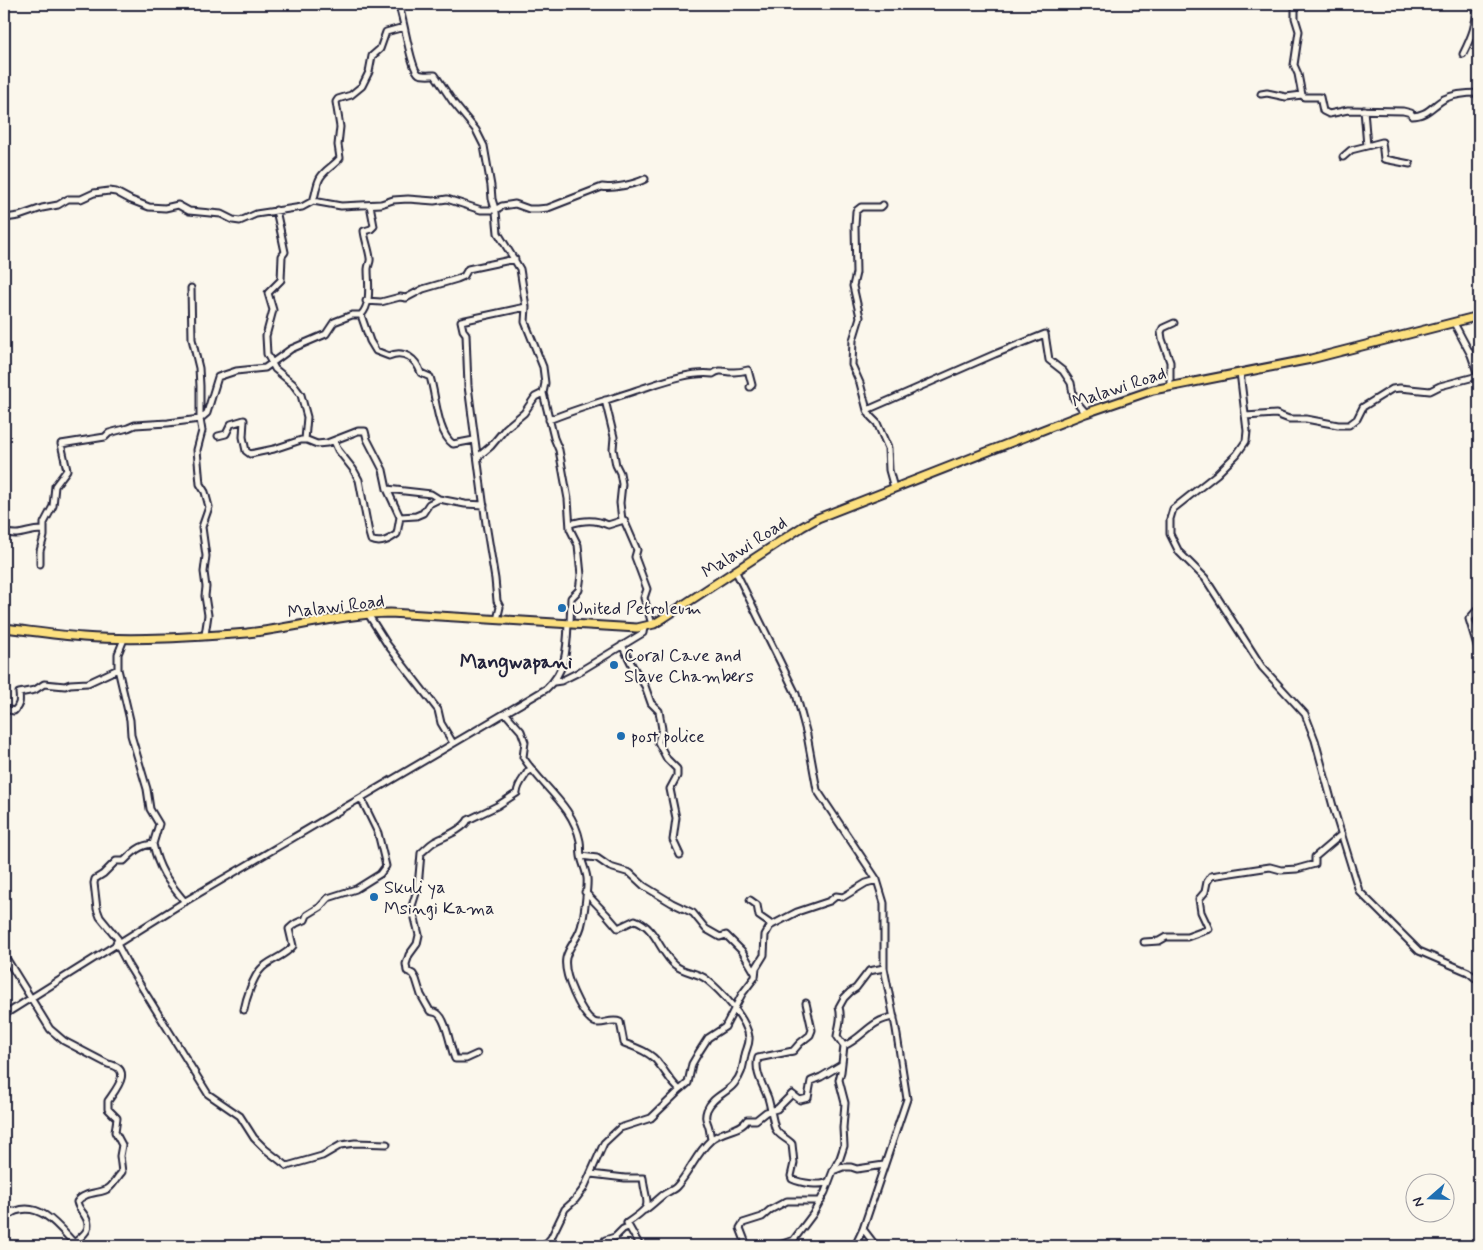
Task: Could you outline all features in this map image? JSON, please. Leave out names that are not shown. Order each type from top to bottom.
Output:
[{"type":"main road","name":"Malawi Road","points":[[4,628],[66,636],[124,639],[248,632],[368,614],[569,624],[608,628],[644,627],[652,624],[818,518],[1086,412],[1170,385],[1311,359],[1479,316]]},
{"type":"street","points":[[4,1015],[185,902],[546,689],[554,682],[564,664],[571,598],[579,590],[578,545],[570,529],[568,499],[559,450],[549,420],[543,393],[545,374],[525,322],[526,307],[520,270],[516,259],[498,233],[484,146],[476,130],[446,93],[439,79],[435,75],[421,75],[416,72],[404,27],[404,19],[398,4]]},
{"type":"street","points":[[1295,4],[1298,31],[1294,65],[1298,74],[1302,95]]},
{"type":"street","points":[[1464,54],[1473,31],[1477,11],[1476,4]]},
{"type":"street","points":[[313,201],[319,179],[340,158],[338,145],[340,127],[336,102],[338,99],[351,95],[362,86],[369,72],[372,56],[380,49],[386,32],[404,27]]},
{"type":"street","points":[[1261,94],[1282,97],[1302,95],[1304,97],[1320,97],[1323,111],[1329,114],[1348,110],[1387,112],[1403,110],[1411,113],[1412,116],[1421,116],[1448,98],[1466,93],[1479,93]]},
{"type":"street","points":[[1364,110],[1367,146]]},
{"type":"street","points":[[1344,157],[1351,150],[1382,142],[1384,159],[1410,164]]},
{"type":"street","points":[[5,218],[58,205],[68,199],[80,199],[109,191],[116,192],[149,207],[165,208],[178,205],[189,211],[221,214],[240,221],[256,214],[302,206],[313,201],[341,206],[370,205],[408,198],[434,201],[447,199],[476,208],[495,210],[502,206],[515,204],[529,209],[548,208],[602,188],[639,182],[645,179]]},
{"type":"street","points":[[370,205],[374,226],[371,229],[364,230],[370,257],[367,307],[362,315],[370,341],[376,351],[389,356],[396,352],[407,355],[419,367],[421,373],[430,377],[442,431],[448,440],[453,444],[474,440]]},
{"type":"street","points":[[883,205],[881,207],[858,208],[855,226],[856,273],[853,291],[860,317],[852,340],[852,364],[860,383],[867,410],[877,422],[888,448],[889,470],[894,488]]},
{"type":"street","points":[[276,210],[285,252],[282,256],[281,280],[268,293],[273,310],[269,322],[266,349],[272,364],[301,395],[307,417],[305,440]]},
{"type":"street","points":[[366,301],[406,298],[423,289],[458,279],[464,276],[468,269],[516,259]]},
{"type":"street","points":[[191,288],[192,339],[199,368],[202,431],[197,450],[200,484],[205,492],[208,507],[202,527],[206,556],[204,572],[208,615],[205,635]]},
{"type":"street","points":[[497,620],[500,607],[497,601],[478,457],[474,440],[468,386],[466,334],[461,321],[526,307]]},
{"type":"street","points":[[40,564],[44,523],[53,506],[55,486],[67,470],[61,444],[105,437],[109,433],[136,424],[200,419],[208,413],[218,377],[236,371],[258,370],[272,364],[291,349],[326,334],[334,322],[352,315],[362,315]]},
{"type":"street","points":[[1170,385],[1170,362],[1161,332],[1163,328],[1174,323]]},
{"type":"street","points":[[1245,416],[1276,414],[1289,419],[1306,419],[1338,425],[1349,424],[1357,419],[1363,407],[1392,390],[1400,388],[1430,391],[1440,386],[1479,377],[1471,355],[1454,323]]},
{"type":"street","points":[[867,410],[1045,334],[1049,360],[1063,371],[1071,383],[1074,400],[1086,412]]},
{"type":"street","points":[[549,420],[605,400],[695,374],[712,374],[715,371],[726,370],[733,373],[748,370],[752,385],[750,387]]},
{"type":"street","points":[[1240,372],[1247,431],[1246,441],[1237,454],[1217,474],[1173,509],[1170,519],[1170,534],[1179,552],[1207,582],[1262,667],[1305,714],[1315,740],[1359,891],[1419,951],[1468,972],[1479,981]]},
{"type":"street","points":[[478,457],[491,446],[506,428],[524,413],[535,397],[543,393]]},
{"type":"street","points":[[605,400],[614,437],[613,449],[616,465],[622,484],[620,508],[622,520],[624,520],[637,550],[635,557],[647,589],[644,598],[652,624]]},
{"type":"street","points":[[218,436],[226,434],[231,424],[244,420],[244,445],[249,453],[274,449],[298,440],[317,444],[334,441],[365,430],[384,470],[387,489],[400,518],[397,534],[390,539],[380,542],[371,540],[359,480],[334,441]]},
{"type":"street","points":[[387,489],[430,494],[439,499],[465,504],[484,505]]},
{"type":"street","points":[[400,518],[423,513],[429,504],[439,499]]},
{"type":"street","points":[[570,524],[590,520],[613,525],[622,520]]},
{"type":"street","points":[[4,532],[17,535],[31,530],[44,530]]},
{"type":"street","points":[[735,570],[796,694],[807,735],[817,790],[876,880],[884,903],[884,968],[907,1099],[863,1229],[855,1246]]},
{"type":"street","points":[[1479,608],[1469,619],[1479,652]]},
{"type":"street","points":[[368,614],[392,652],[438,710],[441,723],[453,743]]},
{"type":"street","points":[[554,682],[561,681],[578,673],[643,633],[644,627]]},
{"type":"street","points":[[124,639],[118,654],[118,668],[130,720],[131,735],[147,790],[150,810],[159,824],[153,844],[157,862],[164,876],[185,902]]},
{"type":"street","points":[[622,645],[645,686],[651,703],[659,711],[662,729],[658,742],[667,759],[677,769],[677,776],[670,789],[676,818],[673,840],[680,855]]},
{"type":"street","points":[[4,709],[14,711],[20,702],[20,693],[35,690],[44,684],[65,686],[88,683],[118,668]]},
{"type":"street","points":[[506,714],[521,731],[525,742],[523,757],[547,788],[563,804],[572,818],[580,841],[580,856],[587,880],[582,924],[577,939],[566,958],[568,978],[573,993],[584,1012],[594,1022],[599,1024],[612,1020],[620,1022],[624,1043],[658,1062],[664,1073],[680,1090]]},
{"type":"street","points":[[477,1054],[466,1059],[454,1059],[444,1023],[437,1013],[430,1011],[421,995],[414,976],[406,968],[406,960],[417,944],[419,936],[412,906],[418,887],[421,853],[432,843],[441,840],[466,824],[468,820],[497,806],[517,793],[518,784],[528,771],[532,769]]},
{"type":"street","points":[[244,1010],[261,968],[293,946],[291,927],[305,920],[306,916],[320,907],[328,898],[356,889],[380,874],[386,866],[378,833],[361,798]]},
{"type":"street","points":[[1144,942],[1159,941],[1166,937],[1187,937],[1209,929],[1201,912],[1199,899],[1205,892],[1207,882],[1211,876],[1270,867],[1281,870],[1297,869],[1315,864],[1315,857],[1342,834]]},
{"type":"street","points":[[153,844],[145,844],[132,852],[124,860],[116,861],[103,874],[94,879],[97,910],[100,917],[118,938],[116,944],[128,965],[208,1094],[240,1116],[254,1138],[287,1166],[322,1156],[341,1145],[356,1143],[387,1144]]},
{"type":"street","points":[[580,856],[597,858],[610,867],[630,873],[644,886],[692,913],[706,929],[720,937],[726,935],[742,951],[755,974]]},
{"type":"street","points":[[544,1246],[551,1238],[566,1209],[584,1188],[604,1143],[620,1128],[651,1118],[688,1083],[692,1064],[708,1038],[725,1027],[742,994],[755,977],[756,968],[764,954],[765,935],[772,925],[797,912],[830,901],[836,896],[843,897],[866,883],[876,880]]},
{"type":"street","points":[[585,892],[618,928],[635,920],[643,924],[655,937],[675,966],[707,980],[735,1009],[748,1031],[749,1044],[742,1071],[735,1083],[726,1092],[720,1094],[707,1111],[705,1121],[709,1127],[711,1139]]},
{"type":"street","points":[[750,900],[757,905],[759,916],[772,925]]},
{"type":"street","points":[[4,957],[50,1029],[64,1041],[119,1068],[122,1079],[113,1096],[108,1100],[108,1110],[117,1118],[115,1132],[122,1145],[120,1156],[122,1172],[110,1188],[78,1199],[79,1208],[88,1221],[89,1227],[77,1245],[41,1212],[31,1209],[4,1213]]},
{"type":"street","points":[[789,1246],[810,1220],[821,1201],[844,1146],[845,1103],[839,1080],[844,1046],[838,1036],[841,1027],[839,1007],[844,998],[856,988],[869,971],[884,968]]},
{"type":"street","points":[[806,1004],[812,1030],[810,1035],[793,1051],[766,1055],[757,1059],[758,1076],[767,1097],[776,1128],[780,1135],[792,1144],[794,1163],[792,1180],[822,1185],[829,1181]]},
{"type":"street","points":[[844,1046],[851,1043],[873,1024],[882,1019],[894,1017]]},
{"type":"street","points":[[640,1246],[627,1223],[676,1187],[711,1139],[729,1129],[741,1126],[746,1120],[756,1120],[777,1109],[792,1094],[800,1100],[808,1098],[810,1081],[841,1065]]},
{"type":"street","points":[[833,1170],[843,1167],[857,1169],[884,1165]]},
{"type":"street","points":[[591,1174],[643,1178],[644,1190],[648,1201],[645,1210]]},
{"type":"street","points":[[747,1246],[740,1228],[743,1223],[762,1217],[770,1210],[787,1201],[821,1201]]},
{"type":"street","points":[[4,1221],[14,1211]]},
{"type":"street","points":[[604,1246],[605,1240],[615,1237],[628,1227]]},
{"type":"street","points":[[863,1229],[876,1246]]},
{"type":"street","points":[[777,1246],[794,1239]]},
{"type":"place","name":"United Petroleum","points":[[562,608]]},
{"type":"place","name":"Coral Cave and Slave Chambers","points":[[614,665]]},
{"type":"place","name":"post police","points":[[621,736]]},
{"type":"place","name":"Skuli ya Msingi Kama","points":[[374,897]]},
{"type":"district","name":"Mangwapani","points":[[516,661]]}]
